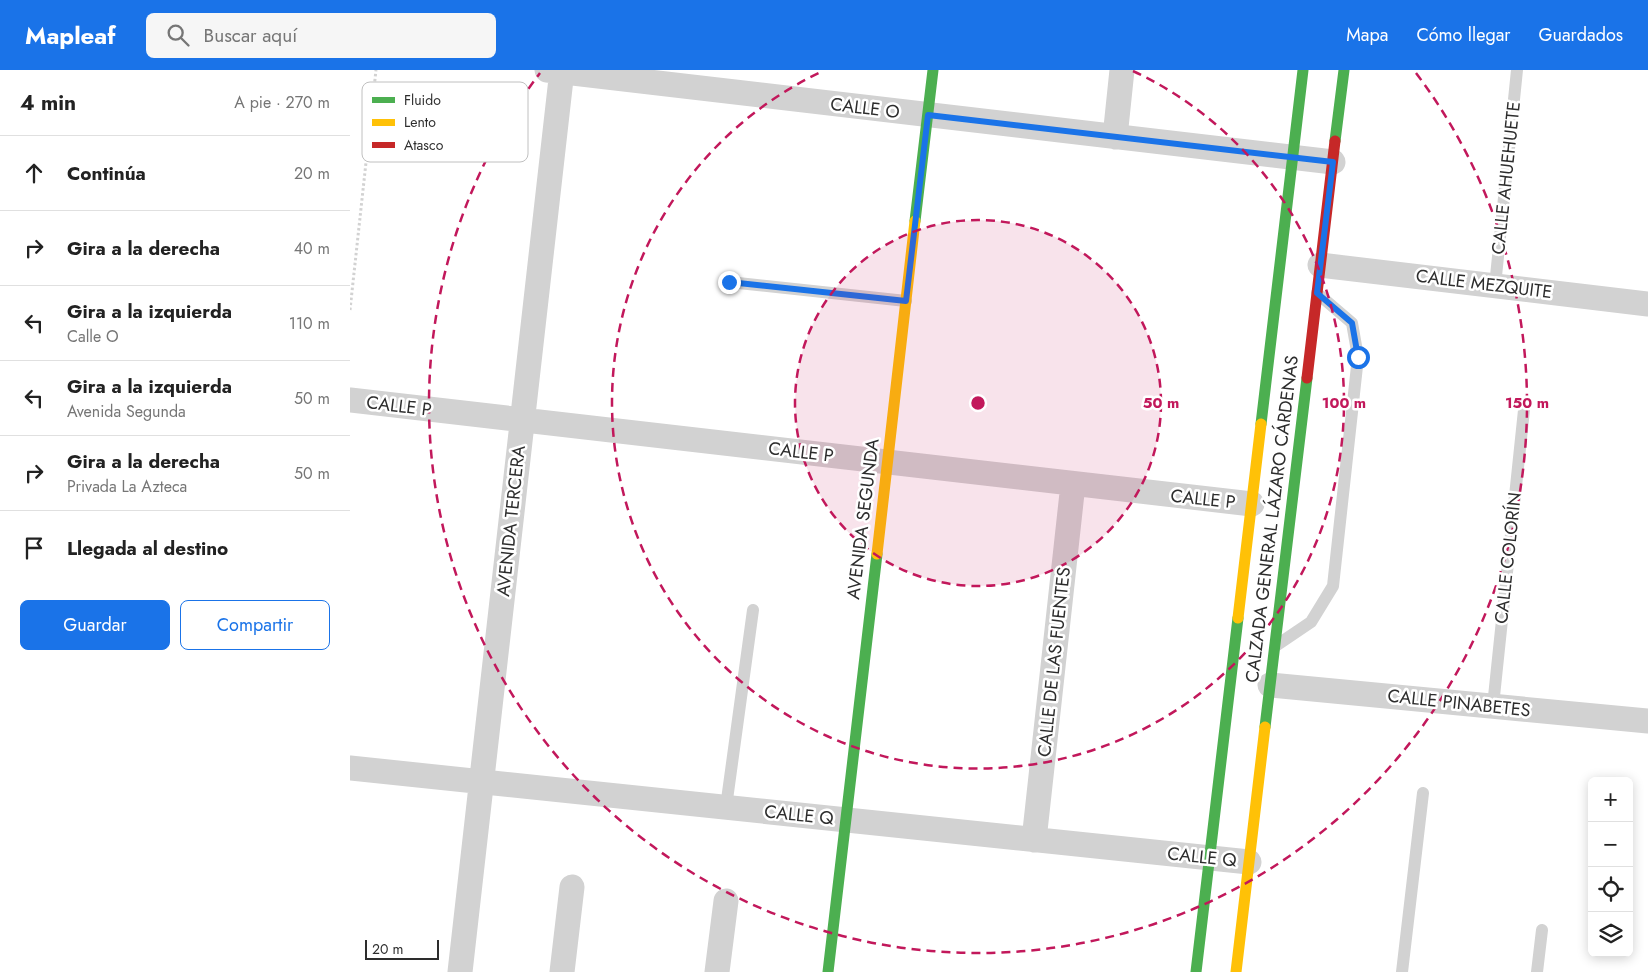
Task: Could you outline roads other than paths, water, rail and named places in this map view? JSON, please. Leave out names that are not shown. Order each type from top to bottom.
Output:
[{"type":"main road","name":"AVENIDA SEGUNDA","points":[[828,972],[933,70]]},
{"type":"main road","name":"CALZADA GENERAL LÁZARO CÁRDENAS","points":[[1196,972],[1303,70]]},
{"type":"main road","name":"CALZADA GENERAL LÁZARO CÁRDENAS","points":[[1236,972],[1344,70]]},
{"type":"street","points":[[1116,137],[1122,70]]},
{"type":"street","name":"CALLE O","points":[[557,71],[1333,162]]},
{"type":"street","name":"AVENIDA TERCERA","points":[[460,972],[523,420],[557,71]]},
{"type":"street","name":"CALLE MEZQUITE","points":[[1320,265],[1648,304]]},
{"type":"street","name":"CALLE P","points":[[350,400],[1252,504]]},
{"type":"street","name":"CALLE DE LAS FUENTES","points":[[1034,840],[1073,484]]},
{"type":"street","name":"CALLE PINABETES","points":[[1270,685],[1648,722]]},
{"type":"street","name":"CALLE Q","points":[[350,768],[1249,862]]},
{"type":"street","points":[[562,972],[572,887]]},
{"type":"street","points":[[717,972],[726,901]]},
{"type":"lane","name":"CALLE AHUEHUETE","points":[[1495,286],[1517,70]]},
{"type":"lane","points":[[729,282],[906,301]]},
{"type":"lane","points":[[1274,647],[1311,622],[1333,586],[1358,357],[1352,323],[1317,293]]},
{"type":"lane","name":"CALLE COLORÍN","points":[[1493,706],[1524,410]]},
{"type":"lane","points":[[726,807],[753,610]]},
{"type":"lane","points":[[1402,972],[1424,793]]},
{"type":"lane","points":[[1537,972],[1542,930]]}]
